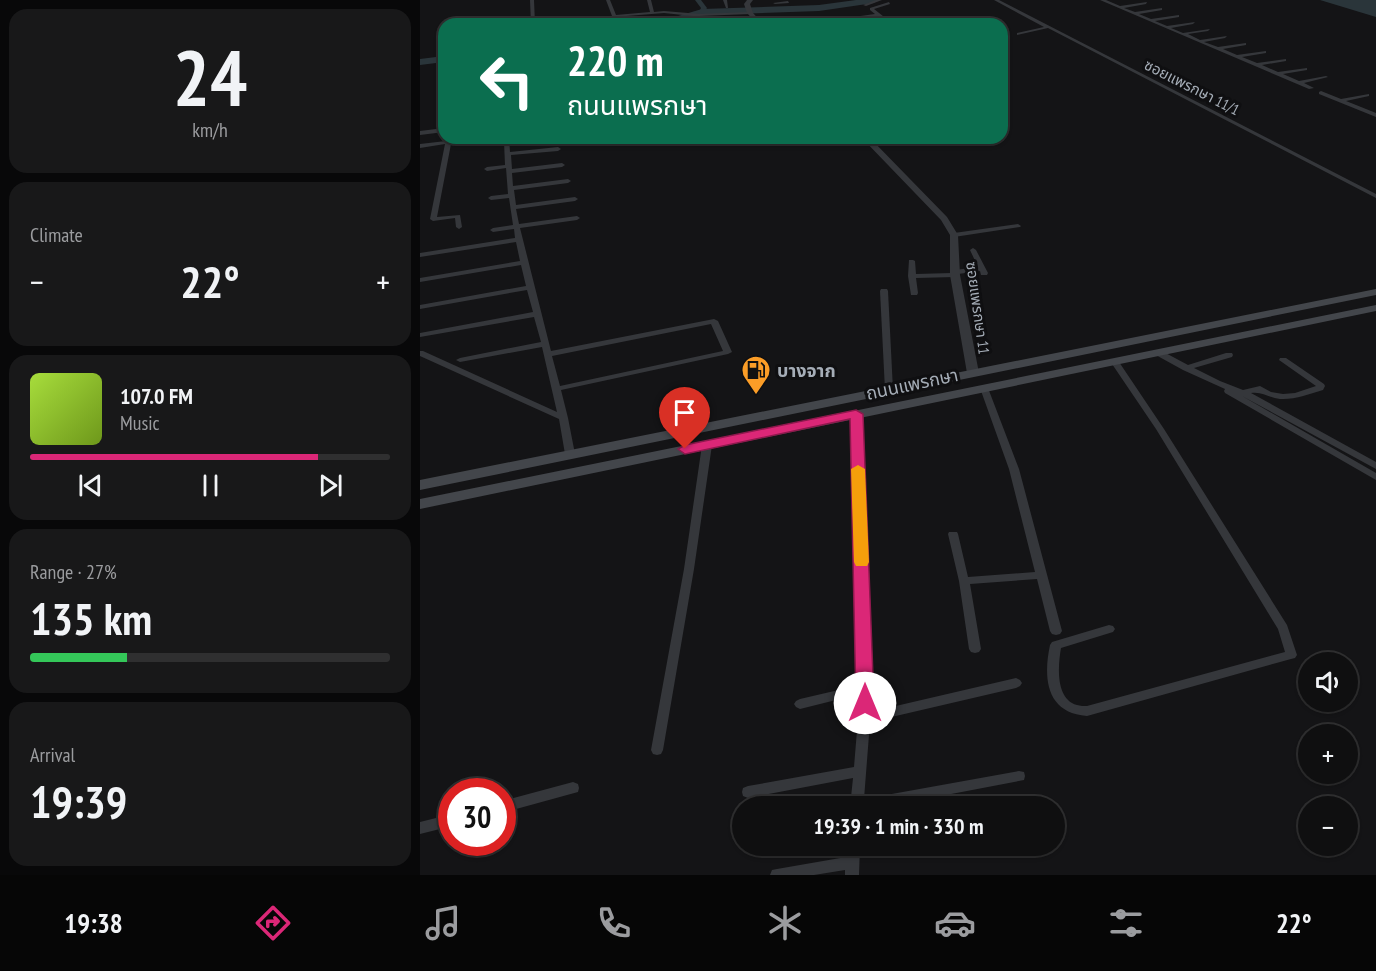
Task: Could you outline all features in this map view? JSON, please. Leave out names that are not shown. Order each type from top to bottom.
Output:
[{"type":"main road","name":"ถนนแพรกษา","points":[[420,485],[1376,292]]},
{"type":"main road","name":"ถนนแพรกษา","points":[[420,504],[1376,308]]},
{"type":"street","points":[[532,0],[533,18]]},
{"type":"street","points":[[608,0],[614,18]]},
{"type":"street","points":[[649,0],[652,13]]},
{"type":"street","points":[[725,0],[727,7]]},
{"type":"street","points":[[750,0],[747,2],[749,11],[755,18]]},
{"type":"street","points":[[882,0],[864,4],[883,18]]},
{"type":"street","name":"ซอยแพรกษา 11/1","points":[[996,0],[1376,196]]},
{"type":"street","points":[[1104,1],[1112,0]]},
{"type":"street","points":[[1104,1],[1311,88],[1307,91],[1321,93],[1376,116]]},
{"type":"street","points":[[775,3],[788,2]]},
{"type":"street","points":[[871,9],[889,3]]},
{"type":"street","points":[[1120,7],[1146,3]]},
{"type":"street","points":[[660,12],[678,6]]},
{"type":"street","points":[[1134,14],[1161,9]]},
{"type":"street","points":[[612,15],[638,11],[698,15]]},
{"type":"street","points":[[687,18],[749,11]]},
{"type":"street","points":[[852,18],[879,15]]},
{"type":"street","points":[[1150,21],[1177,16]]},
{"type":"street","points":[[1166,27],[1192,23]]},
{"type":"street","points":[[1019,34],[1048,27]]},
{"type":"street","points":[[1182,34],[1208,30]]},
{"type":"street","points":[[1199,41],[1225,37]]},
{"type":"street","points":[[1217,49],[1244,44]]},
{"type":"street","points":[[1236,57],[1264,52]]},
{"type":"street","points":[[1256,65],[1284,60]]},
{"type":"street","points":[[1277,74],[1305,69]]},
{"type":"street","points":[[1298,83],[1326,77]]},
{"type":"street","points":[[1340,100],[1367,95]]},
{"type":"street","points":[[1364,111],[1376,108]]},
{"type":"street","points":[[420,133],[438,131]]},
{"type":"street","points":[[420,146],[438,142]]},
{"type":"street","points":[[432,230],[449,144]]},
{"type":"street","points":[[507,144],[516,227],[536,314],[564,418],[570,454]]},
{"type":"street","points":[[872,144],[944,219],[954,235],[1018,226]]},
{"type":"street","points":[[508,154],[558,149]]},
{"type":"street","points":[[487,169],[562,165]]},
{"type":"street","points":[[490,198],[568,181]]},
{"type":"street","points":[[514,207],[575,199]]},
{"type":"street","points":[[433,219],[458,216],[459,227]]},
{"type":"street","points":[[493,230],[578,218]]},
{"type":"street","name":"ซอยแพรกษา 11","points":[[954,235],[955,274],[973,373]]},
{"type":"street","points":[[420,255],[519,239]]},
{"type":"street","points":[[912,276],[983,272],[973,250]]},
{"type":"street","points":[[911,261],[914,293]]},
{"type":"street","points":[[420,280],[525,262]]},
{"type":"street","points":[[420,307],[531,287]]},
{"type":"street","points":[[884,291],[889,390]]},
{"type":"street","points":[[420,335],[536,314]]},
{"type":"street","points":[[548,354],[714,321],[728,352],[556,389]]},
{"type":"street","points":[[460,360],[544,344]]},
{"type":"street","points":[[1157,352],[1217,383],[1242,393],[1376,466]]},
{"type":"street","points":[[420,353],[564,418]]},
{"type":"street","points":[[1186,368],[1229,355]]},
{"type":"street","points":[[1242,393],[1260,389],[1272,397],[1279,398],[1320,388],[1321,386],[1283,360]]},
{"type":"street","points":[[1109,629],[1056,645],[1053,664],[1056,690],[1061,702],[1073,711],[1087,711],[1291,655],[1283,628],[1201,494],[1114,361]]},
{"type":"street","points":[[1217,383],[1240,400],[1376,477]]},
{"type":"street","points":[[984,388],[1014,469],[1056,631]]},
{"type":"street","points":[[856,414],[866,688],[858,796]]},
{"type":"street","points":[[657,750],[689,569],[707,445]]},
{"type":"street","points":[[1348,462],[1358,456]]},
{"type":"street","points":[[953,534],[964,581],[975,649]]},
{"type":"street","points":[[964,581],[1040,575]]},
{"type":"street","points":[[864,718],[1016,683]]},
{"type":"street","points":[[800,704],[866,688]]},
{"type":"street","points":[[748,792],[860,771]]},
{"type":"street","points":[[911,796],[1019,776]]},
{"type":"street","points":[[516,803],[573,788]]},
{"type":"street","points":[[420,828],[438,824]]},
{"type":"street","points":[[777,875],[852,869]]},
{"type":"shaded area","points":[[1320,0],[1376,0],[1376,17]]},
{"type":"waterway","points":[[698,0],[704,8],[702,12]]},
{"type":"waterway","points":[[679,18],[702,12],[819,8],[874,0]]},
{"type":"waterway","points":[[420,62],[438,60]]},
{"type":"slow traffic","points":[[858,469],[862,562]]},
{"type":"place","name":"บางจาก","points":[[756,396]]},
{"type":"route","points":[[685,449],[856,414],[865,703]]}]
